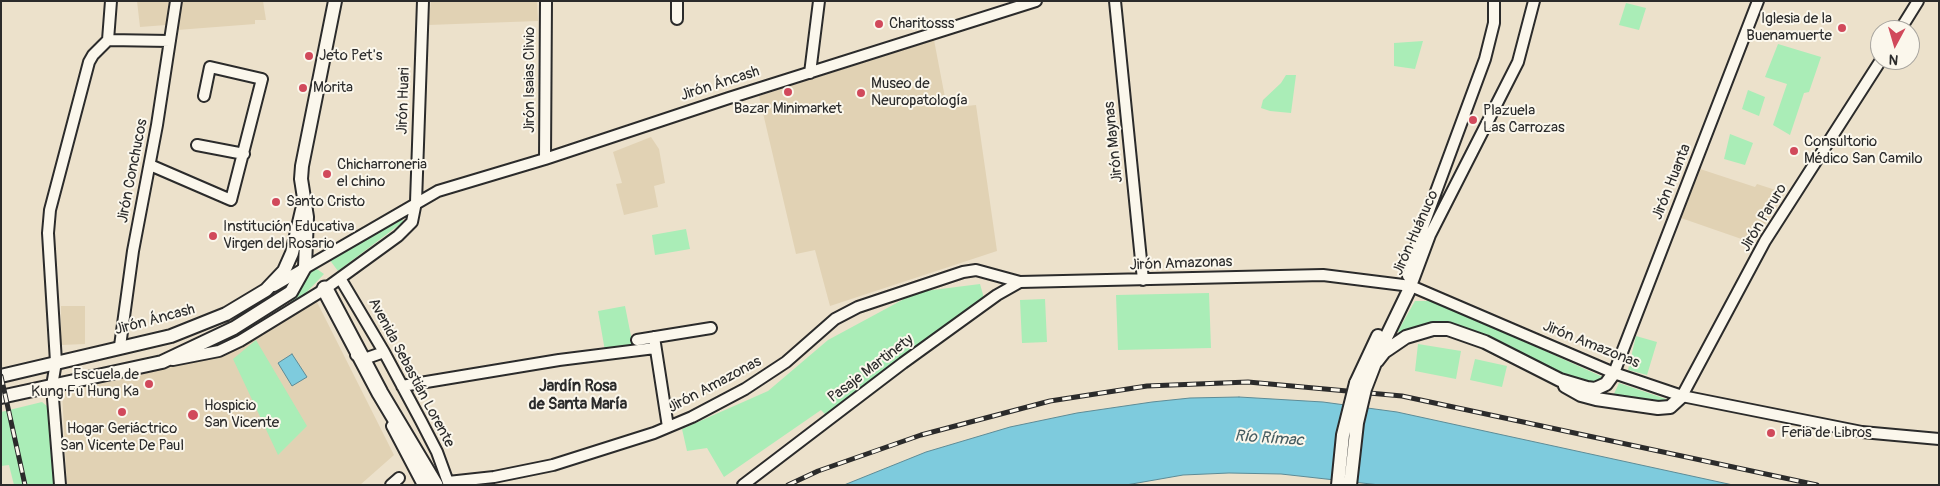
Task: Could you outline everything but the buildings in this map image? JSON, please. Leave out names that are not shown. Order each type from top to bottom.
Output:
[{"type":"highway","points":[[323,291],[357,355],[407,436],[444,484]]},
{"type":"main road","points":[[1,397],[162,362],[234,328],[285,298],[296,286],[305,267],[308,234],[305,195],[301,178],[302,166],[335,1]]},
{"type":"main road","points":[[266,290],[279,277],[288,262],[305,195]]},
{"type":"main road","name":"Jirón Huánuco","points":[[1350,485],[1360,386],[1377,361],[1407,285]]},
{"type":"main road","name":"Jirón Huánuco","points":[[1338,485],[1343,435],[1360,386],[1407,285]]},
{"type":"main road","name":"Jirón Áncash","points":[[1,376],[196,328],[226,314],[266,290]]},
{"type":"main road","points":[[1377,361],[1384,352],[1406,337],[1433,329],[1448,330],[1485,342],[1560,380],[1594,389],[1606,384],[1614,373]]},
{"type":"main road","points":[[1560,380],[1565,387],[1581,395],[1658,408],[1670,407],[1682,396]]},
{"type":"street","points":[[60,485],[52,386],[56,362],[48,252],[50,210],[89,62],[93,55],[108,40],[111,1]]},
{"type":"street","name":"Jirón Conchucos","points":[[120,346],[133,251],[150,165],[176,1]]},
{"type":"street","name":"Jirón Huari","points":[[416,202],[423,1]]},
{"type":"street","name":"Jirón Isaias Clivio","points":[[545,160],[546,1]]},
{"type":"street","points":[[677,1],[677,20]]},
{"type":"street","points":[[810,73],[819,1]]},
{"type":"street","name":"Jirón Áncash","points":[[266,290],[416,202],[442,190],[545,160],[1036,1]]},
{"type":"street","name":"Jirón Maynas","points":[[1115,1],[1143,280]]},
{"type":"street","name":"Jirón Huánuco","points":[[1407,285],[1417,243],[1486,59],[1494,24],[1494,1]]},
{"type":"street","name":"Jirón Huánuco","points":[[1407,285],[1430,235],[1518,62],[1534,1]]},
{"type":"street","name":"Jirón Huanta","points":[[1614,373],[1758,1]]},
{"type":"street","points":[[1906,20],[1918,1]]},
{"type":"street","points":[[108,40],[170,41]]},
{"type":"street","points":[[150,165],[230,200],[244,154],[262,80],[210,67],[204,96]]},
{"type":"street","name":"Jirón Paruro","points":[[1682,396],[1765,241],[1874,70]]},
{"type":"street","points":[[197,145],[244,154]]},
{"type":"street","points":[[162,362],[219,351],[240,341],[323,291],[406,229],[412,222],[416,202]]},
{"type":"street","name":"Jirón Amazonas","points":[[444,484],[494,477],[553,465],[634,440],[668,427],[745,389],[786,362],[834,319],[858,307],[963,272],[976,270],[1020,282],[1323,275],[1407,285],[1614,373],[1682,396],[1862,432],[1939,439]]},
{"type":"street","name":"Avenida Sebastián Lorente","points":[[340,278],[384,352],[437,452],[444,484]]},
{"type":"street","name":"Pasaje Martinety","points":[[743,485],[903,363],[996,295],[1020,282]]},
{"type":"street","points":[[637,340],[711,328]]},
{"type":"street","points":[[654,337],[668,427]]},
{"type":"street","points":[[402,386],[559,360],[655,348]]},
{"type":"street","points":[[357,355],[373,358],[384,352]]},
{"type":"street","points":[[357,355],[423,485]]},
{"type":"shaded area","points":[[137,1],[170,1],[166,25],[140,27]]},
{"type":"shaded area","points":[[182,1],[263,1],[266,20],[255,20],[255,24],[177,30]]},
{"type":"shaded area","points":[[431,1],[537,1],[538,21],[428,25]]},
{"type":"shaded area","points":[[934,40],[947,108],[976,105],[997,251],[830,306],[815,250],[796,254],[759,96]]},
{"type":"shaded area","points":[[651,137],[659,149],[665,183],[654,186],[658,207],[624,215],[616,184],[622,183],[613,152]]},
{"type":"shaded area","points":[[1700,169],[1755,187],[1757,184],[1785,193],[1753,243],[1681,218]]},
{"type":"shaded area","name":"Hospicio San Vicente","points":[[317,302],[394,455],[360,485],[67,485],[62,393],[222,355],[247,343]]},
{"type":"shaded area","points":[[61,306],[85,306],[85,344],[61,345]]},
{"type":"green space","points":[[1626,3],[1646,8],[1639,30],[1619,25]]},
{"type":"green space","points":[[1423,41],[1415,69],[1394,66],[1394,43]]},
{"type":"green space","points":[[1778,44],[1821,57],[1809,92],[1804,93],[1790,135],[1773,125],[1787,84],[1765,77]]},
{"type":"green space","points":[[1286,75],[1296,75],[1291,113],[1261,108],[1263,100],[1281,83]]},
{"type":"green space","points":[[1748,90],[1765,97],[1759,116],[1742,109]]},
{"type":"green space","points":[[1730,134],[1753,143],[1745,165],[1724,159]]},
{"type":"green space","points":[[402,216],[403,222],[338,271],[329,259]]},
{"type":"green space","points":[[686,229],[690,249],[655,255],[652,235]]},
{"type":"green space","points":[[314,267],[324,274],[304,295],[290,303]]},
{"type":"green space","points":[[980,284],[984,298],[827,416],[821,410],[724,477],[707,448],[687,451],[682,429],[768,391],[828,340],[917,292]]},
{"type":"green space","points":[[1209,293],[1211,348],[1118,350],[1116,295]]},
{"type":"green space","points":[[1045,299],[1047,342],[1022,343],[1020,300]]},
{"type":"green space","points":[[1415,301],[1430,301],[1448,307],[1605,378],[1597,384],[1586,383],[1455,326],[1401,335],[1398,331]]},
{"type":"green space","points":[[625,306],[633,346],[605,351],[598,311]]},
{"type":"green space","points":[[1636,336],[1657,342],[1647,375],[1628,370]]},
{"type":"green space","points":[[256,340],[307,426],[278,455],[233,359]]},
{"type":"green space","points":[[1418,344],[1461,351],[1456,379],[1415,371]]},
{"type":"green space","points":[[1475,359],[1507,366],[1502,387],[1470,380]]},
{"type":"green space","points":[[1619,383],[1669,400],[1660,403],[1613,396]]},
{"type":"green space","points":[[42,402],[48,407],[54,485],[14,485],[9,465],[1,466],[1,412]]},
{"type":"water","points":[[292,354],[307,377],[292,386],[278,363]]},
{"type":"water","name":"Río Rímac","points":[[1239,397],[1323,402],[1397,412],[1733,485],[1380,485],[1281,474],[1229,473],[1183,475],[1126,485],[844,485],[926,452],[1010,427],[1077,413],[1152,402],[1190,398]]},
{"type":"railway","points":[[1,376],[25,485]]},
{"type":"railway","points":[[788,485],[818,471],[921,435],[1050,401],[1147,386],[1248,382],[1402,396],[1817,485]]},
{"type":"place","name":"Charitosss","points":[[879,24]]},
{"type":"place","name":"Iglesia de la Buenamuerte","points":[[1842,28]]},
{"type":"place","name":"Jeto Pet's","points":[[309,56]]},
{"type":"place","name":"Morita","points":[[303,88]]},
{"type":"place","name":"Bazar Minimarket","points":[[788,92]]},
{"type":"place","name":"Museo de Neuropatología","points":[[861,93]]},
{"type":"place","name":"Plazuela Las Carrozas","points":[[1473,120]]},
{"type":"place","name":"Consultorio Médico San Camilo","points":[[1794,151]]},
{"type":"place","name":"Chicharroneria el chino","points":[[327,174]]},
{"type":"place","name":"Santo Cristo","points":[[276,202]]},
{"type":"place","name":"Institución Educativa Virgen del Rosario","points":[[213,236]]},
{"type":"place","name":"Escuela de Kung Fu Hung Ka","points":[[149,384]]},
{"type":"place","name":"Hogar Geriáctrico San Vicente De Paul","points":[[122,412]]},
{"type":"place","name":"Hospicio San Vicente","points":[[193,415]]},
{"type":"place","name":"Feria de Libros","points":[[1771,433]]},
{"type":"district","name":"Jardín Rosa de Santa María","points":[[578,396]]}]
